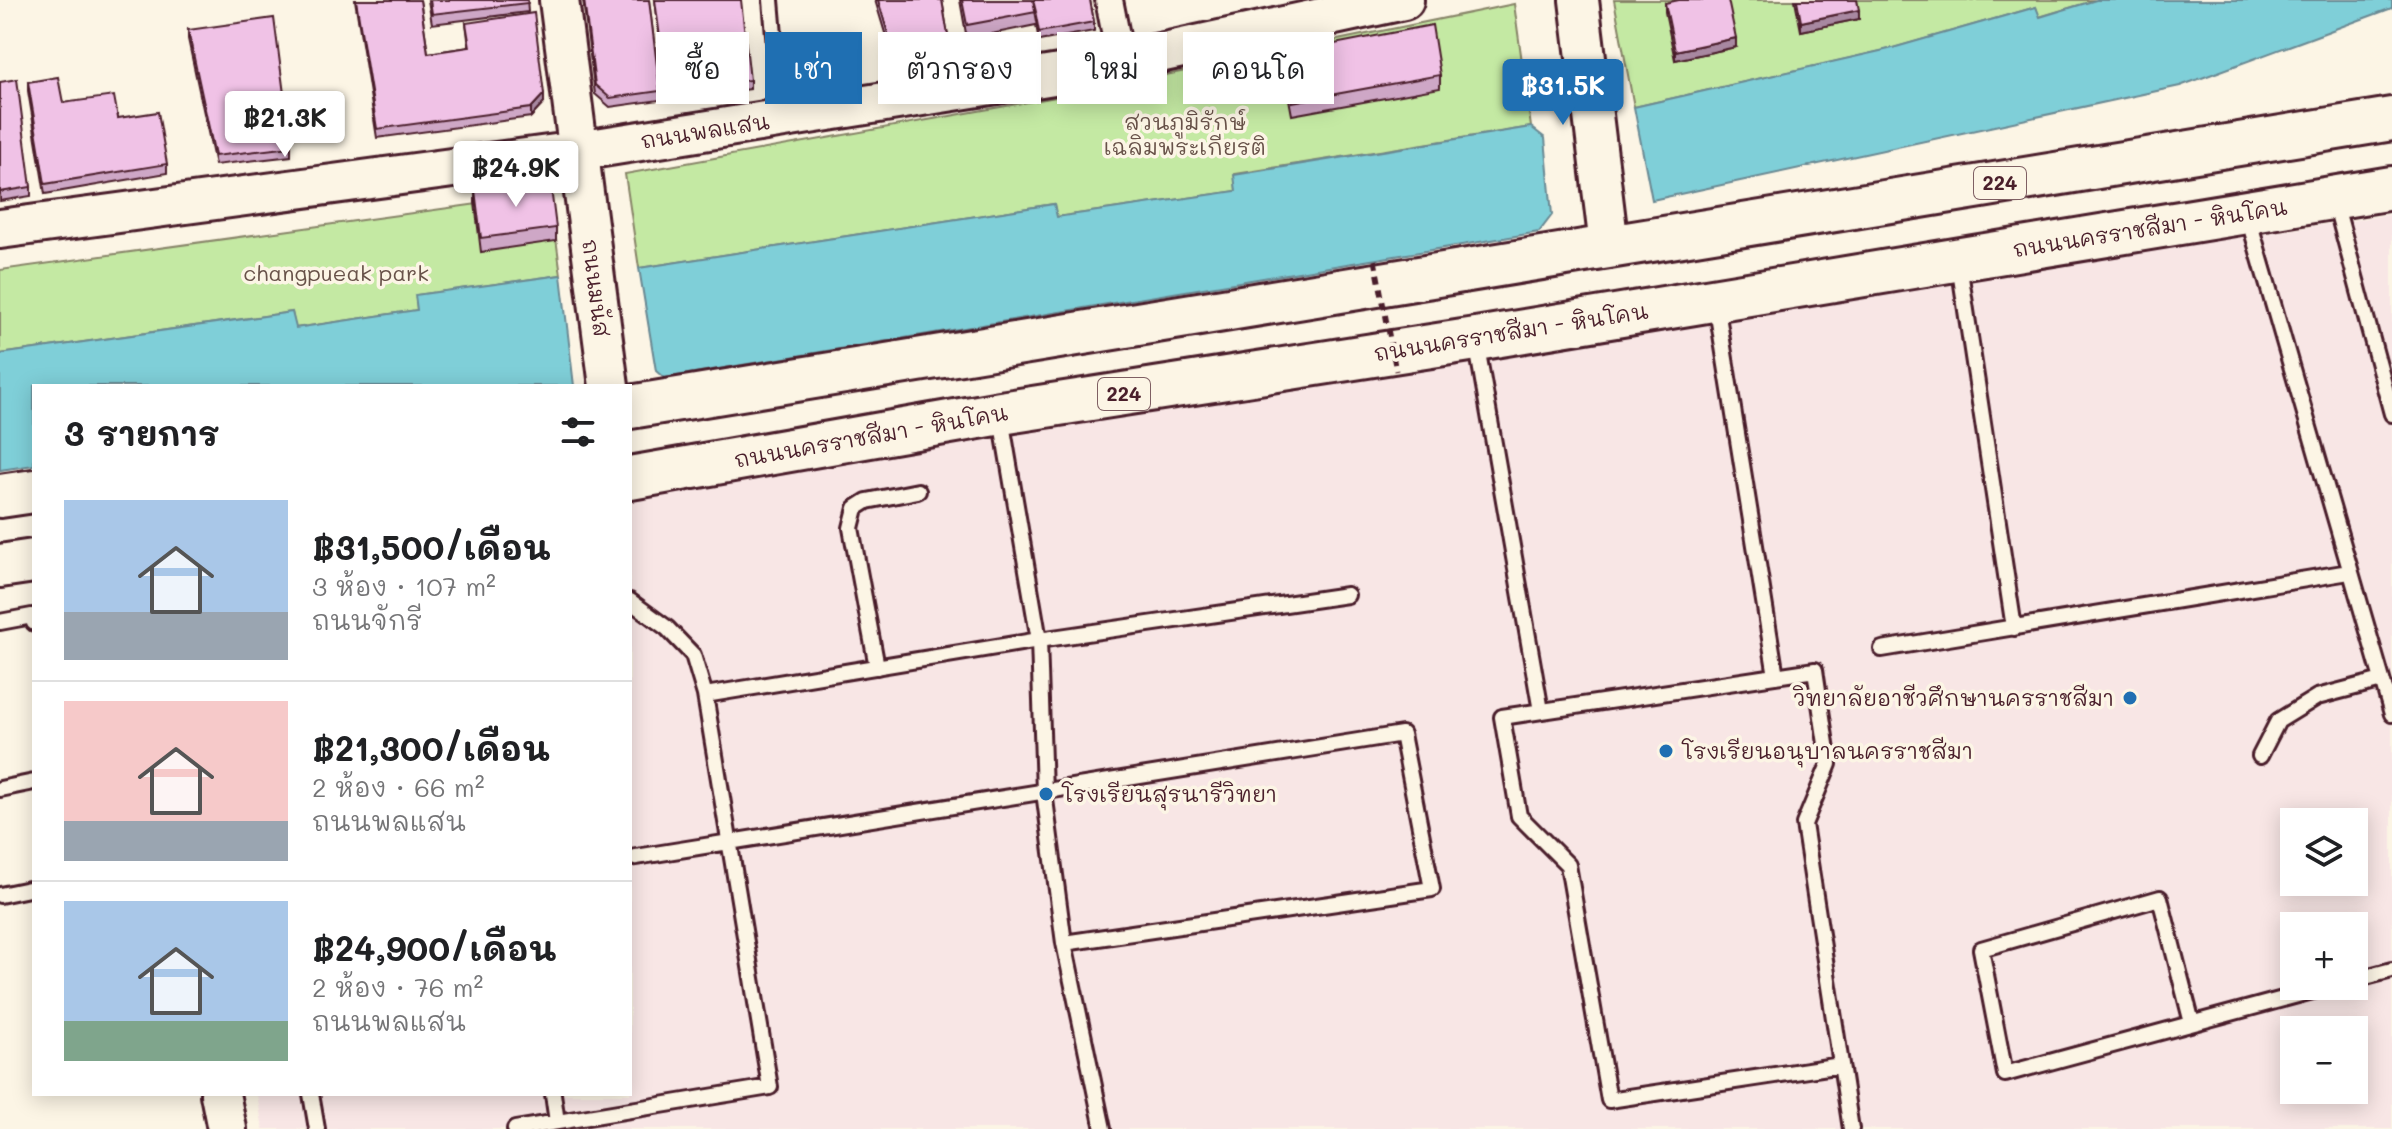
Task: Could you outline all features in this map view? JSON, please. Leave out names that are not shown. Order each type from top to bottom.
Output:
[{"type":"main road","name":"224","points":[[632,407],[2392,119]]},
{"type":"main road","name":"ถนนนครราชสีมา - หินโคน","points":[[632,478],[1001,413],[1476,339],[2392,188]]},
{"type":"main road","points":[[1609,246],[1618,315]]},
{"type":"main road","points":[[0,496],[32,491]]},
{"type":"main road","points":[[0,566],[32,561]]},
{"type":"street","name":"ถนนมนัส","points":[[559,0],[609,384]]},
{"type":"street","points":[[1109,0],[1115,32]]},
{"type":"street","name":"ถนนพลแสน","points":[[1167,51],[1404,0]]},
{"type":"street","points":[[1579,0],[1609,246]]},
{"type":"street","name":"ถนนพลแสน","points":[[0,229],[578,151],[1057,74]]},
{"type":"street","points":[[220,1096],[227,1129]]},
{"type":"lane","points":[[771,0],[782,119]]},
{"type":"lane","points":[[2334,197],[2392,414]]},
{"type":"lane","points":[[2247,213],[2392,714]]},
{"type":"lane","points":[[1958,259],[2014,628]]},
{"type":"lane","points":[[1715,299],[1776,676]]},
{"type":"lane","points":[[1476,339],[1541,711]]},
{"type":"lane","points":[[1001,413],[1039,640],[1044,792],[1064,943],[1103,1129]]},
{"type":"lane","points":[[877,667],[851,528],[856,508],[867,501],[918,491]]},
{"type":"lane","points":[[1882,649],[2349,572]]},
{"type":"lane","points":[[705,695],[1039,640],[1347,595]]},
{"type":"lane","points":[[515,1129],[770,1087],[705,695],[693,655],[667,628],[632,602]]},
{"type":"lane","points":[[0,622],[32,616]]},
{"type":"lane","points":[[1841,1065],[1609,1100],[1568,865],[1519,816],[1502,717],[1815,670],[1829,764],[1804,824],[1851,1129]]},
{"type":"lane","points":[[2260,756],[2278,721],[2317,697],[2382,680]]},
{"type":"lane","points":[[632,858],[1402,734],[1432,889],[1064,943]]},
{"type":"lane","points":[[0,789],[32,782]]},
{"type":"lane","points":[[0,895],[32,888]]},
{"type":"lane","points":[[2192,1023],[2160,898],[1981,949],[2005,1074],[2280,1000]]},
{"type":"lane","points":[[2368,976],[2392,970]]},
{"type":"lane","points":[[311,1096],[317,1129]]},
{"type":"lane","points":[[553,1096],[557,1122]]},
{"type":"path","points":[[1375,260],[1396,371]]},
{"type":"shaded area","points":[[2392,214],[2392,1129],[263,1129],[257,1096],[632,1096],[632,494],[1800,305]]},
{"type":"green space","points":[[1614,0],[2096,0],[2039,17],[2036,7],[1890,49],[1634,107]]},
{"type":"green space","name":"สวนภูมิรักษ์ เฉลิมพระเกียรติ","points":[[1514,4],[1531,127],[1235,174],[1236,191],[1056,217],[1054,204],[639,268],[625,174],[1017,104],[1041,104],[1041,100],[1057,97],[1057,104],[1167,104],[1167,75],[1183,72],[1183,104],[1334,104],[1334,41]]},
{"type":"green space","name":"changpueak park","points":[[550,194],[561,275],[416,295],[417,310],[295,328],[292,312],[0,354],[0,270]]},
{"type":"water","points":[[2096,0],[2392,0],[2392,8],[2180,86],[1652,200],[1634,107],[1889,49],[2036,7],[2040,17]]},
{"type":"water","points":[[1531,127],[1545,138],[1552,215],[1539,232],[664,378],[656,371],[639,268],[1054,204],[1057,217],[1236,191],[1234,175]]},
{"type":"water","points":[[561,275],[574,384],[32,384],[32,465],[0,470],[0,354],[292,312],[296,328],[417,310],[415,295]]},
{"type":"building","points":[[356,0],[420,0],[428,53],[470,47],[466,23],[534,13],[544,94],[531,108],[377,129]]},
{"type":"building","points":[[430,0],[527,0],[528,3],[432,14]]},
{"type":"building","points":[[584,0],[649,0],[656,58],[656,92],[610,98],[595,85]]},
{"type":"building","points":[[655,0],[741,0],[745,32],[659,32]]},
{"type":"building","points":[[878,0],[942,0],[947,32],[888,32]]},
{"type":"building","points":[[962,0],[1033,0],[1036,12],[967,25]]},
{"type":"building","points":[[1033,0],[1090,0],[1094,22],[1039,32]]},
{"type":"building","points":[[1728,0],[1736,38],[1675,51],[1665,3]]},
{"type":"building","points":[[1797,0],[1857,0],[1859,10],[1801,22]]},
{"type":"building","points":[[274,18],[291,147],[215,156],[188,30]]},
{"type":"building","points":[[1432,25],[1440,75],[1334,94],[1334,44]]},
{"type":"building","points":[[58,77],[63,103],[114,96],[118,118],[158,112],[167,164],[45,184],[28,82]]},
{"type":"building","points":[[17,79],[31,187],[0,192],[0,82]]},
{"type":"building","points":[[550,180],[556,228],[481,238],[475,190]]},
{"type":"place","name":"วิทยาลัยอาชีวศึกษานครราชสีมา","points":[[2130,698]]},
{"type":"place","name":"โรงเรียนอนุบาลนครราชสีมา","points":[[1666,751]]},
{"type":"place","name":"โรงเรียนสุรนารีวิทยา","points":[[1046,794]]}]
